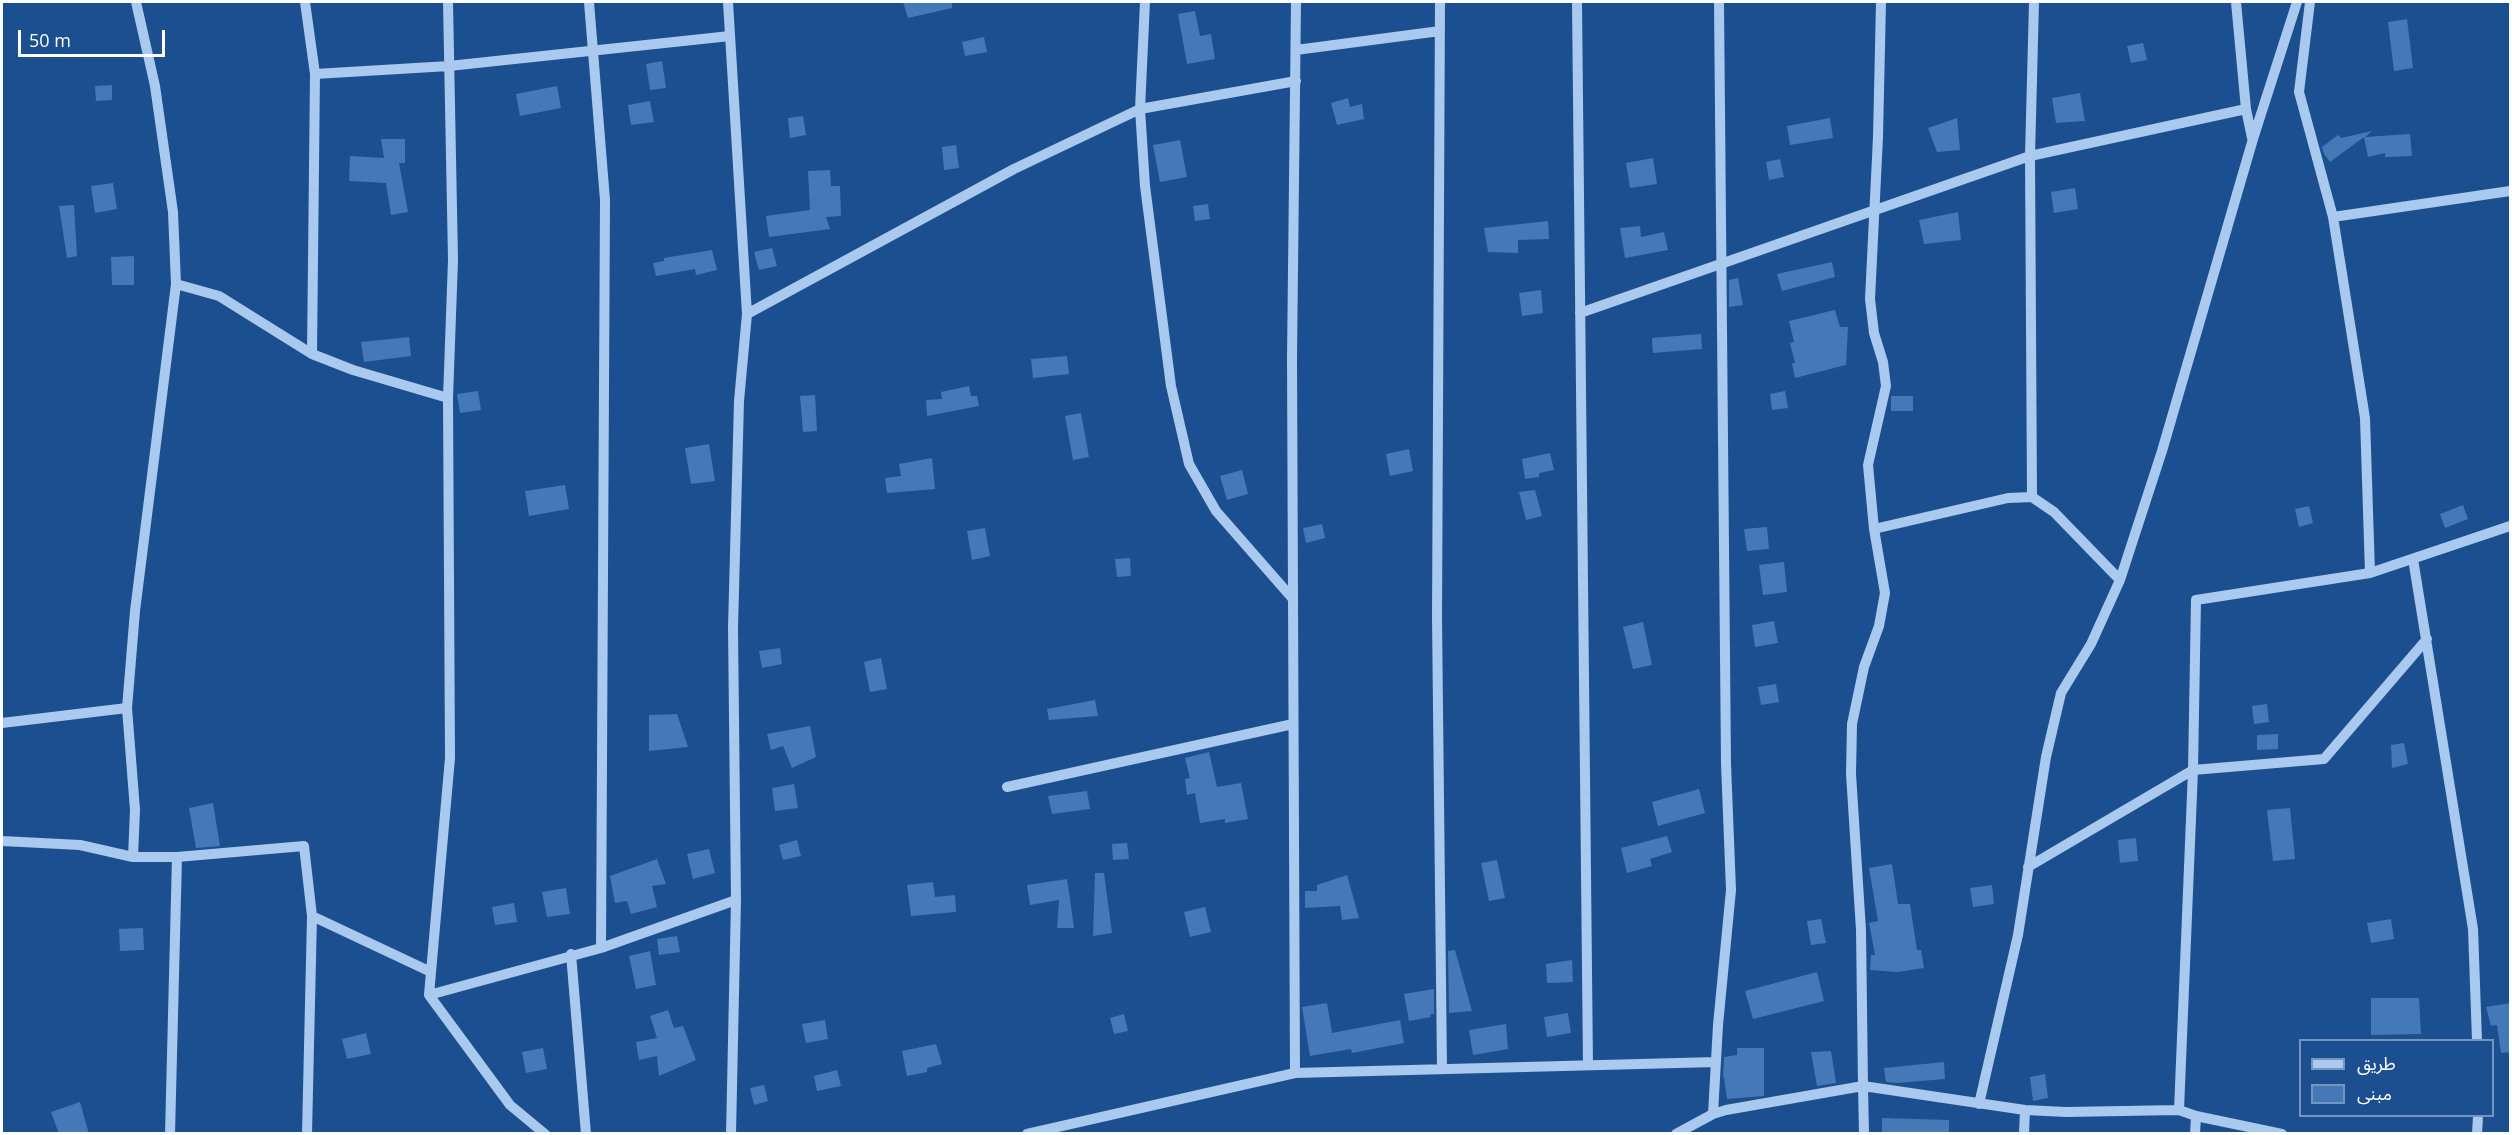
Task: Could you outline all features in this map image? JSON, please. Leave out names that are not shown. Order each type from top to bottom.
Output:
[{"type":"street","points":[[133,856],[135,810],[127,708],[135,611],[176,284],[173,212],[154,86],[136,2]]},
{"type":"street","points":[[305,2],[315,74],[312,354]]},
{"type":"street","points":[[448,2],[453,260],[447,398],[450,758],[429,995],[510,1105],[545,1134]]},
{"type":"street","points":[[589,2],[606,200],[601,948]]},
{"type":"street","points":[[728,2],[747,314],[739,401],[734,628],[736,900],[731,1134]]},
{"type":"street","points":[[1145,2],[1140,109],[1145,186],[1170,374],[1189,464],[1216,511],[1293,599]]},
{"type":"street","points":[[1294,1073],[1292,358],[1296,2]]},
{"type":"street","points":[[1440,2],[1437,618],[1442,1069]]},
{"type":"street","points":[[1577,2],[1588,1065]]},
{"type":"street","points":[[1713,1114],[1731,891],[1726,764],[1719,2]]},
{"type":"street","points":[[1864,1134],[1861,930],[1851,774],[1852,724],[1864,667],[1879,626],[1885,593],[1874,529],[1868,465],[1886,386],[1883,362],[1874,333],[1870,299],[1878,136],[1881,2]]},
{"type":"street","points":[[2032,496],[2030,156],[2034,2]]},
{"type":"street","points":[[2236,2],[2246,109],[2253,139]]},
{"type":"street","points":[[1978,1104],[2018,935],[2046,757],[2061,693],[2091,644],[2120,580],[2162,451],[2253,139],[2297,2]]},
{"type":"street","points":[[2310,2],[2299,92],[2333,217],[2365,418],[2370,573]]},
{"type":"street","points":[[1296,50],[1440,31]]},
{"type":"street","points":[[315,74],[449,66],[730,36]]},
{"type":"street","points":[[747,314],[1014,169],[1140,109],[1296,81]]},
{"type":"street","points":[[1580,313],[2030,156],[2246,109]]},
{"type":"street","points":[[2333,217],[2511,191]]},
{"type":"street","points":[[176,284],[219,296],[312,354],[353,370],[447,398]]},
{"type":"street","points":[[1874,529],[2008,498],[2032,496],[2054,512],[2120,580]]},
{"type":"street","points":[[2179,1110],[2193,770],[2196,600],[2370,573],[2511,526]]},
{"type":"street","points":[[2414,559],[2473,928],[2477,1039]]},
{"type":"street","points":[[2028,867],[2193,770],[2324,759],[2427,639]]},
{"type":"street","points":[[2,723],[127,708]]},
{"type":"street","points":[[1007,787],[1293,723]]},
{"type":"street","points":[[2,841],[80,845],[133,856],[177,857],[304,846],[312,916],[307,1134]]},
{"type":"street","points":[[170,1134],[177,857]]},
{"type":"street","points":[[429,995],[571,954],[601,948],[736,900]]},
{"type":"street","points":[[312,916],[431,972]]},
{"type":"street","points":[[571,954],[586,1134]]},
{"type":"street","points":[[1027,1134],[1294,1073],[1716,1062]]},
{"type":"street","points":[[1676,1134],[1713,1114],[1863,1086],[2025,1110],[2066,1112],[2179,1110],[2196,1116],[2282,1134]]},
{"type":"street","points":[[2024,1134],[2025,1110]]},
{"type":"street","points":[[2194,1134],[2196,1116]]},
{"type":"street","points":[[2477,1134],[2478,1117]]},
{"type":"building","points":[[903,2],[952,2],[952,8],[908,18]]},
{"type":"building","points":[[1195,11],[1200,36],[1211,34],[1215,59],[1187,64],[1178,14]]},
{"type":"building","points":[[2407,19],[2413,68],[2394,71],[2388,22]]},
{"type":"building","points":[[984,37],[987,52],[965,56],[962,42]]},
{"type":"building","points":[[2143,43],[2147,60],[2131,63],[2127,46]]},
{"type":"building","points":[[662,61],[666,88],[650,90],[646,64]]},
{"type":"building","points":[[112,85],[112,100],[96,101],[95,86]]},
{"type":"building","points":[[557,86],[561,108],[520,116],[516,94]]},
{"type":"building","points":[[2080,93],[2085,121],[2056,123],[2052,98]]},
{"type":"building","points":[[1348,98],[1350,107],[1362,104],[1364,119],[1337,125],[1331,103]]},
{"type":"building","points":[[650,101],[654,122],[631,125],[628,105]]},
{"type":"building","points":[[803,116],[806,135],[790,138],[788,118]]},
{"type":"building","points":[[1830,118],[1833,138],[1790,145],[1787,126]]},
{"type":"building","points":[[1957,118],[1960,150],[1937,152],[1928,128]]},
{"type":"building","points":[[2372,131],[2365,137],[2410,134],[2412,156],[2385,157],[2385,153],[2368,157],[2364,137],[2330,162],[2324,154],[2322,147],[2338,135],[2341,138]]},
{"type":"building","points":[[381,139],[405,139],[405,163],[399,163],[408,212],[391,215],[386,183],[349,181],[350,156],[384,158]]},
{"type":"building","points":[[1180,140],[1187,177],[1160,182],[1153,145]]},
{"type":"building","points":[[956,145],[959,168],[944,170],[942,147]]},
{"type":"building","points":[[1653,158],[1657,184],[1630,188],[1626,163]]},
{"type":"building","points":[[1780,159],[1784,177],[1769,180],[1766,162]]},
{"type":"building","points":[[830,170],[831,186],[840,186],[841,216],[826,217],[830,229],[769,237],[766,216],[810,210],[808,171]]},
{"type":"building","points":[[113,183],[117,209],[95,213],[91,186]]},
{"type":"building","points":[[2075,188],[2078,209],[2054,213],[2051,192]]},
{"type":"building","points":[[1208,204],[1210,219],[1195,221],[1193,206]]},
{"type":"building","points":[[74,205],[77,256],[67,258],[59,206]]},
{"type":"building","points":[[1958,212],[1961,240],[1924,244],[1919,220]]},
{"type":"building","points":[[1548,221],[1549,239],[1518,240],[1518,253],[1488,252],[1484,228]]},
{"type":"building","points":[[1640,226],[1641,237],[1664,232],[1668,250],[1625,258],[1620,228]]},
{"type":"building","points":[[772,248],[777,266],[759,270],[754,252]]},
{"type":"building","points":[[712,250],[717,270],[696,275],[695,269],[656,276],[653,263],[664,261],[664,258]]},
{"type":"building","points":[[134,256],[134,285],[112,285],[111,257]]},
{"type":"building","points":[[1832,262],[1835,277],[1782,291],[1777,274]]},
{"type":"building","points":[[1738,278],[1743,305],[1729,307],[1729,280]]},
{"type":"building","points":[[1541,290],[1543,313],[1522,316],[1519,293]]},
{"type":"building","points":[[1835,310],[1840,327],[1848,327],[1846,365],[1795,378],[1792,363],[1795,363],[1790,343],[1794,342],[1789,321]]},
{"type":"building","points":[[1701,334],[1702,349],[1653,353],[1652,338]]},
{"type":"building","points":[[409,337],[411,356],[364,362],[361,342]]},
{"type":"building","points":[[1067,356],[1069,374],[1033,378],[1031,359]]},
{"type":"building","points":[[969,386],[971,396],[977,396],[979,406],[927,416],[926,400],[942,399],[941,392]]},
{"type":"building","points":[[478,391],[481,410],[460,413],[457,394]]},
{"type":"building","points":[[1785,391],[1788,408],[1772,410],[1770,394]]},
{"type":"building","points":[[815,395],[817,431],[803,432],[800,396]]},
{"type":"building","points":[[1891,396],[1913,396],[1913,411],[1891,411]]},
{"type":"building","points":[[1081,413],[1089,457],[1073,460],[1065,416]]},
{"type":"building","points":[[709,444],[715,481],[691,484],[685,448]]},
{"type":"building","points":[[1409,449],[1413,471],[1390,476],[1386,454]]},
{"type":"building","points":[[1550,453],[1554,470],[1539,473],[1539,477],[1525,479],[1522,459]]},
{"type":"building","points":[[932,458],[935,489],[887,493],[885,478],[901,476],[899,464]]},
{"type":"building","points":[[1242,470],[1248,494],[1227,500],[1220,476]]},
{"type":"building","points":[[565,485],[569,509],[529,516],[525,491]]},
{"type":"building","points":[[1535,490],[1542,516],[1526,520],[1519,492]]},
{"type":"building","points":[[2463,505],[2468,519],[2445,528],[2440,514]]},
{"type":"building","points":[[2309,506],[2313,523],[2299,527],[2295,509]]},
{"type":"building","points":[[1322,524],[1325,538],[1306,543],[1303,528]]},
{"type":"building","points":[[1767,527],[1769,549],[1747,551],[1744,529]]},
{"type":"building","points":[[985,528],[990,556],[972,560],[967,531]]},
{"type":"building","points":[[1130,558],[1131,576],[1117,577],[1115,559]]},
{"type":"building","points":[[1784,562],[1787,592],[1763,595],[1759,565]]},
{"type":"building","points":[[1774,621],[1778,643],[1755,647],[1752,625]]},
{"type":"building","points":[[1643,622],[1652,665],[1633,669],[1623,627]]},
{"type":"building","points":[[780,648],[782,664],[762,668],[759,651]]},
{"type":"building","points":[[881,658],[887,689],[870,692],[864,662]]},
{"type":"building","points":[[1776,684],[1779,702],[1761,705],[1758,687]]},
{"type":"building","points":[[1095,700],[1098,716],[1049,720],[1047,709]]},
{"type":"building","points":[[2267,704],[2269,722],[2254,724],[2252,706]]},
{"type":"building","points":[[677,714],[688,747],[649,751],[649,715]]},
{"type":"building","points":[[810,726],[816,757],[792,768],[783,746],[771,750],[767,734]]},
{"type":"building","points":[[2278,734],[2278,749],[2257,750],[2257,735]]},
{"type":"building","points":[[2404,743],[2408,764],[2392,768],[2391,745]]},
{"type":"building","points":[[1209,752],[1217,787],[1241,783],[1248,819],[1225,823],[1225,819],[1200,823],[1195,793],[1187,795],[1185,779],[1190,778],[1185,758]]},
{"type":"building","points":[[794,784],[798,808],[775,811],[772,788]]},
{"type":"building","points":[[1699,789],[1705,813],[1658,826],[1652,802]]},
{"type":"building","points":[[1087,791],[1090,809],[1052,814],[1048,796]]},
{"type":"building","points":[[213,803],[220,846],[196,848],[189,808]]},
{"type":"building","points":[[2290,808],[2295,859],[2273,861],[2267,810]]},
{"type":"building","points":[[1667,836],[1672,852],[1650,859],[1652,866],[1627,873],[1621,848]]},
{"type":"building","points":[[2136,838],[2138,861],[2120,863],[2118,840]]},
{"type":"building","points":[[797,840],[801,856],[783,860],[779,845]]},
{"type":"building","points":[[1127,843],[1129,859],[1113,860],[1112,844]]},
{"type":"building","points":[[709,849],[715,873],[693,879],[687,854]]},
{"type":"building","points":[[657,859],[666,884],[652,886],[657,907],[631,914],[627,901],[615,903],[610,876]]},
{"type":"building","points":[[1497,860],[1505,898],[1489,901],[1481,863]]},
{"type":"building","points":[[1892,864],[1898,904],[1910,904],[1917,950],[1921,950],[1924,968],[1897,972],[1870,970],[1871,955],[1875,955],[1869,923],[1878,921],[1869,868]]},
{"type":"building","points":[[1095,873],[1104,873],[1112,933],[1093,936]]},
{"type":"building","points":[[1347,875],[1359,918],[1342,920],[1340,906],[1305,908],[1305,891],[1317,891],[1317,885]]},
{"type":"building","points":[[1067,879],[1074,928],[1057,928],[1059,900],[1030,905],[1027,885]]},
{"type":"building","points":[[933,882],[935,897],[955,895],[956,912],[911,916],[907,885]]},
{"type":"building","points":[[1992,885],[1994,904],[1973,907],[1970,888]]},
{"type":"building","points":[[566,888],[570,914],[547,917],[542,892]]},
{"type":"building","points":[[514,903],[517,922],[495,925],[492,907]]},
{"type":"building","points":[[1205,907],[1211,932],[1190,937],[1184,912]]},
{"type":"building","points":[[1821,919],[1826,943],[1811,945],[1807,921]]},
{"type":"building","points":[[2391,919],[2394,939],[2371,943],[2367,923]]},
{"type":"building","points":[[143,928],[144,950],[120,951],[119,929]]},
{"type":"building","points":[[677,936],[680,952],[659,955],[657,939]]},
{"type":"building","points":[[1455,950],[1472,1011],[1449,1013],[1448,951]]},
{"type":"building","points":[[650,951],[656,985],[636,989],[629,956]]},
{"type":"building","points":[[1572,960],[1573,982],[1547,983],[1546,964]]},
{"type":"building","points":[[1817,972],[1824,1001],[1753,1019],[1745,991]]},
{"type":"building","points":[[1434,989],[1434,1014],[1430,1014],[1431,1017],[1409,1021],[1404,994]]},
{"type":"building","points":[[2371,998],[2419,998],[2421,1034],[2371,1035]]},
{"type":"building","points":[[1327,1003],[1332,1033],[1400,1020],[1404,1043],[1352,1053],[1351,1049],[1310,1056],[1302,1007]]},
{"type":"building","points":[[2511,1003],[2511,1052],[2501,1053],[2497,1025],[2491,1026],[2486,1007]]},
{"type":"building","points":[[668,1010],[674,1028],[683,1026],[696,1060],[659,1076],[657,1056],[639,1060],[636,1042],[657,1038],[650,1016]]},
{"type":"building","points":[[1568,1013],[1571,1033],[1547,1037],[1544,1017]]},
{"type":"building","points":[[1124,1014],[1128,1031],[1114,1034],[1110,1018]]},
{"type":"building","points":[[825,1020],[828,1039],[806,1043],[802,1024]]},
{"type":"building","points":[[1506,1024],[1508,1049],[1473,1055],[1469,1030]]},
{"type":"building","points":[[366,1033],[371,1054],[347,1059],[342,1039]]},
{"type":"building","points":[[936,1044],[942,1064],[927,1068],[927,1072],[907,1076],[902,1051]]},
{"type":"building","points":[[543,1048],[547,1069],[526,1073],[522,1052]]},
{"type":"building","points":[[1737,1048],[1764,1048],[1764,1096],[1727,1099],[1723,1078],[1724,1057],[1737,1055]]},
{"type":"building","points":[[1831,1051],[1836,1083],[1817,1086],[1811,1052]]},
{"type":"building","points":[[1944,1062],[1945,1079],[1886,1082],[1884,1068]]},
{"type":"building","points":[[837,1070],[841,1086],[817,1091],[814,1076]]},
{"type":"building","points":[[2045,1074],[2048,1098],[2033,1101],[2030,1077]]},
{"type":"building","points":[[764,1085],[768,1101],[754,1105],[750,1088]]},
{"type":"building","points":[[80,1102],[89,1134],[59,1134],[51,1112]]},
{"type":"building","points":[[1882,1118],[1949,1120],[1949,1134],[1882,1134]]}]
